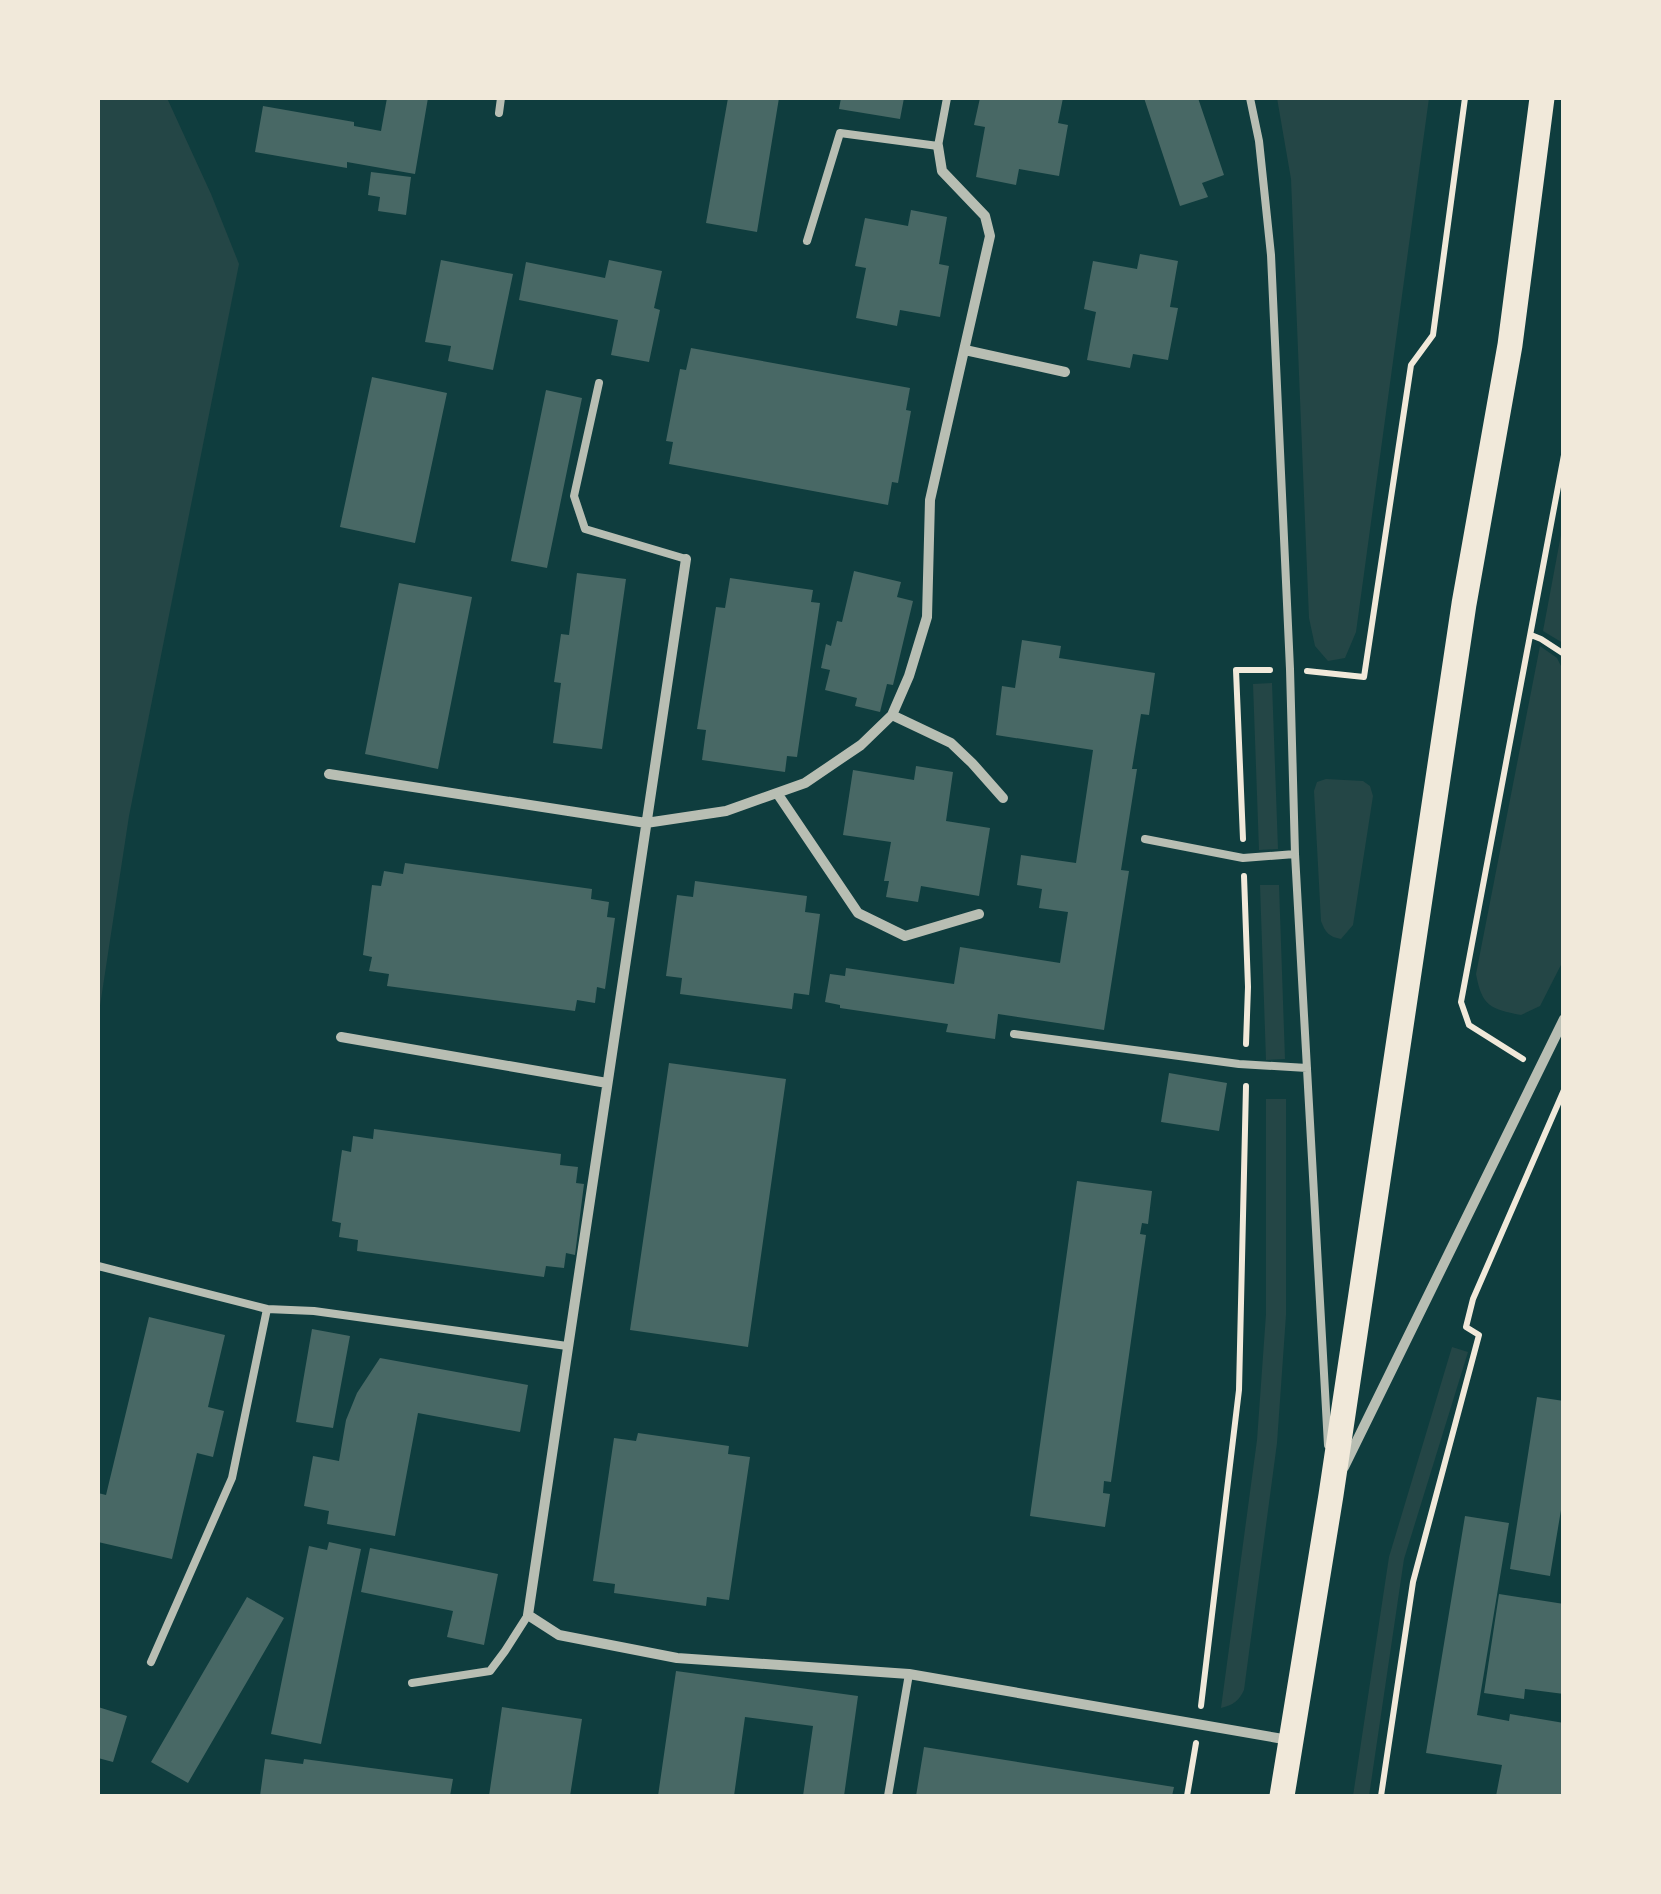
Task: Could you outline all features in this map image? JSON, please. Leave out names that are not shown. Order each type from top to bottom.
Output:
[{"type":"main road","points":[[1282,1796],[1464,604],[1510,346],[1542,98]]},
{"type":"street","points":[[329,774],[646,823],[726,811],[805,783],[861,744],[892,715],[928,617],[930,500],[990,236],[985,216],[942,171],[938,146]]},
{"type":"street","points":[[965,350],[1065,372]]},
{"type":"street","points":[[686,558],[528,1614],[559,1634],[676,1658],[909,1674],[1290,1740]]},
{"type":"street","points":[[892,715],[950,743],[1002,798]]},
{"type":"street","points":[[777,793],[858,914],[904,936],[978,914]]},
{"type":"street","points":[[1330,1495],[1564,1019]]},
{"type":"street","points":[[341,1037],[607,1083]]},
{"type":"lane","points":[[499,113],[501,98]]},
{"type":"lane","points":[[807,240],[840,134],[938,146],[947,98]]},
{"type":"lane","points":[[1250,98],[1259,141],[1271,255],[1295,854],[1330,1495]]},
{"type":"lane","points":[[599,384],[574,496],[585,529],[686,558]]},
{"type":"lane","points":[[1145,840],[1244,858],[1295,854]]},
{"type":"lane","points":[[1014,1034],[1246,1064],[1307,1068]]},
{"type":"lane","points":[[98,1266],[267,1309],[314,1311],[568,1346]]},
{"type":"lane","points":[[151,1662],[232,1478],[267,1309]]},
{"type":"lane","points":[[412,1683],[490,1671],[528,1614]]},
{"type":"lane","points":[[888,1796],[909,1674]]},
{"type":"path","points":[[1187,1796],[1239,1390],[1248,986],[1236,670],[1364,677],[1411,365],[1433,335],[1464,98]]},
{"type":"path","points":[[1539,1069],[1469,1025],[1462,1002],[1564,456]]},
{"type":"path","points":[[1532,635],[1564,654]]},
{"type":"path","points":[[1381,1796],[1413,1582],[1479,1335],[1466,1326],[1473,1299],[1564,1090]]},
{"type":"shaded area","points":[[98,98],[167,98],[239,264],[129,816],[98,1019]]},
{"type":"shaded area","points":[[1277,98],[1429,98],[1356,632],[1345,658],[1328,661],[1315,646],[1309,618],[1291,179]]},
{"type":"shaded area","points":[[1563,524],[1564,643],[1543,631]]},
{"type":"shaded area","points":[[1540,646],[1557,658],[1563,670],[1563,961],[1540,1006],[1521,1015],[1489,1004],[1476,974]]},
{"type":"shaded area","points":[[1272,683],[1278,849],[1259,850],[1253,684]]},
{"type":"shaded area","points":[[1363,781],[1370,786],[1373,796],[1353,925],[1341,939],[1328,933],[1321,921],[1314,791],[1317,782]]},
{"type":"shaded area","points":[[1260,885],[1279,885],[1285,1059],[1266,1060]]},
{"type":"shaded area","points":[[1266,1099],[1286,1099],[1286,1315],[1277,1443],[1244,1690],[1235,1702],[1221,1708],[1257,1440],[1266,1314]]},
{"type":"shaded area","points":[[1452,1347],[1468,1352],[1404,1559],[1369,1796],[1353,1796],[1389,1557]]},
{"type":"building","points":[[387,98],[428,98],[415,174],[347,162],[347,168],[255,152],[263,106],[354,122],[354,126],[381,131]]},
{"type":"building","points":[[728,98],[779,98],[757,232],[706,223]]},
{"type":"building","points":[[841,98],[904,98],[900,119],[839,109]]},
{"type":"building","points":[[980,98],[1063,98],[1058,123],[1068,125],[1059,176],[1019,169],[1016,185],[976,177],[985,127],[974,125]]},
{"type":"building","points":[[1144,98],[1198,98],[1224,175],[1202,183],[1208,197],[1180,206]]},
{"type":"building","points":[[371,172],[411,177],[406,215],[378,211],[380,197],[368,195]]},
{"type":"building","points":[[911,210],[947,217],[939,264],[949,266],[940,317],[900,310],[897,326],[856,318],[866,268],[855,266],[865,218],[908,226]]},
{"type":"building","points":[[1140,254],[1178,261],[1170,307],[1178,308],[1168,360],[1133,354],[1130,368],[1087,360],[1096,312],[1084,309],[1093,261],[1137,269]]},
{"type":"building","points":[[441,260],[513,274],[493,370],[448,361],[451,346],[425,342]]},
{"type":"building","points":[[609,260],[662,271],[654,308],[660,310],[649,362],[611,355],[618,320],[519,300],[526,262],[605,278]]},
{"type":"building","points":[[691,348],[910,388],[906,410],[911,411],[898,483],[892,482],[888,505],[669,464],[673,442],[666,441],[680,369],[686,370]]},
{"type":"building","points":[[372,377],[447,393],[415,543],[340,527]]},
{"type":"building","points":[[546,390],[582,398],[547,568],[511,561]]},
{"type":"building","points":[[854,571],[901,582],[897,597],[913,601],[893,685],[887,684],[880,712],[855,706],[857,698],[825,690],[830,670],[821,668],[826,644],[831,646],[837,621],[842,622]]},
{"type":"building","points":[[577,573],[626,579],[602,749],[553,743],[561,683],[554,682],[561,634],[569,635]]},
{"type":"building","points":[[730,578],[813,590],[811,602],[820,603],[797,757],[787,756],[785,772],[702,760],[706,730],[697,729],[716,607],[725,608]]},
{"type":"building","points":[[399,583],[472,597],[438,769],[365,754]]},
{"type":"building","points":[[1022,640],[1061,646],[1059,658],[1155,673],[1149,715],[1141,714],[1132,769],[1137,769],[1121,870],[1129,871],[1104,1030],[998,1014],[995,1039],[946,1032],[948,1024],[840,1008],[825,1002],[830,974],[845,976],[846,968],[954,984],[960,947],[1060,963],[1068,912],[1039,908],[1042,889],[1017,885],[1021,855],[1076,863],[1093,750],[996,735],[1002,686],[1015,688]]},
{"type":"building","points":[[916,766],[953,772],[946,821],[990,828],[979,896],[921,886],[918,902],[886,897],[889,881],[884,881],[891,842],[843,835],[853,770],[914,780]]},
{"type":"building","points":[[405,863],[592,889],[591,899],[609,902],[607,917],[615,918],[605,989],[597,987],[595,1003],[577,1000],[575,1011],[387,986],[389,974],[369,971],[372,957],[363,955],[372,885],[381,886],[384,871],[403,874]]},
{"type":"building","points":[[695,881],[807,896],[805,912],[820,914],[809,995],[794,993],[792,1009],[680,994],[682,978],[666,976],[677,895],[693,897]]},
{"type":"building","points":[[669,1063],[786,1079],[748,1347],[630,1330]]},
{"type":"building","points":[[1169,1073],[1227,1083],[1219,1131],[1161,1122]]},
{"type":"building","points":[[374,1129],[561,1154],[560,1165],[578,1167],[576,1183],[584,1184],[575,1255],[566,1253],[564,1268],[546,1266],[544,1277],[357,1251],[358,1240],[339,1237],[341,1223],[332,1221],[342,1150],[351,1152],[353,1136],[373,1139]]},
{"type":"building","points":[[1077,1181],[1152,1191],[1148,1224],[1142,1223],[1140,1234],[1146,1235],[1111,1482],[1104,1481],[1103,1493],[1110,1494],[1105,1527],[1030,1516]]},
{"type":"building","points":[[149,1317],[225,1335],[208,1407],[224,1411],[213,1457],[197,1453],[172,1559],[98,1542],[98,1493],[106,1495]]},
{"type":"building","points":[[312,1329],[350,1336],[333,1428],[296,1422]]},
{"type":"building","points":[[380,1358],[528,1385],[520,1432],[418,1413],[395,1536],[327,1524],[329,1511],[304,1506],[313,1456],[339,1461],[346,1420],[357,1393]]},
{"type":"building","points":[[1537,1397],[1564,1401],[1564,1492],[1550,1576],[1510,1569]]},
{"type":"building","points":[[638,1433],[729,1446],[728,1454],[750,1457],[729,1600],[707,1597],[706,1606],[614,1593],[615,1584],[593,1581],[614,1438],[636,1441]]},
{"type":"building","points":[[1465,1516],[1509,1523],[1477,1715],[1509,1721],[1510,1714],[1564,1723],[1564,1796],[1496,1796],[1502,1765],[1426,1753]]},
{"type":"building","points":[[329,1542],[361,1549],[321,1744],[271,1734],[309,1546],[327,1550]]},
{"type":"building","points":[[370,1548],[498,1574],[484,1645],[447,1637],[453,1611],[361,1592]]},
{"type":"building","points":[[1499,1594],[1564,1604],[1564,1694],[1525,1689],[1524,1699],[1484,1693]]},
{"type":"building","points":[[247,1597],[284,1618],[188,1783],[151,1762]]},
{"type":"building","points":[[676,1671],[858,1696],[844,1796],[803,1796],[813,1726],[745,1717],[734,1796],[658,1796]]},
{"type":"building","points":[[98,1707],[127,1716],[113,1762],[98,1758]]},
{"type":"building","points":[[502,1707],[582,1719],[570,1796],[489,1796]]},
{"type":"building","points":[[924,1747],[1174,1787],[1172,1796],[916,1796]]},
{"type":"building","points":[[265,1759],[303,1764],[304,1759],[453,1779],[450,1796],[260,1796]]}]
